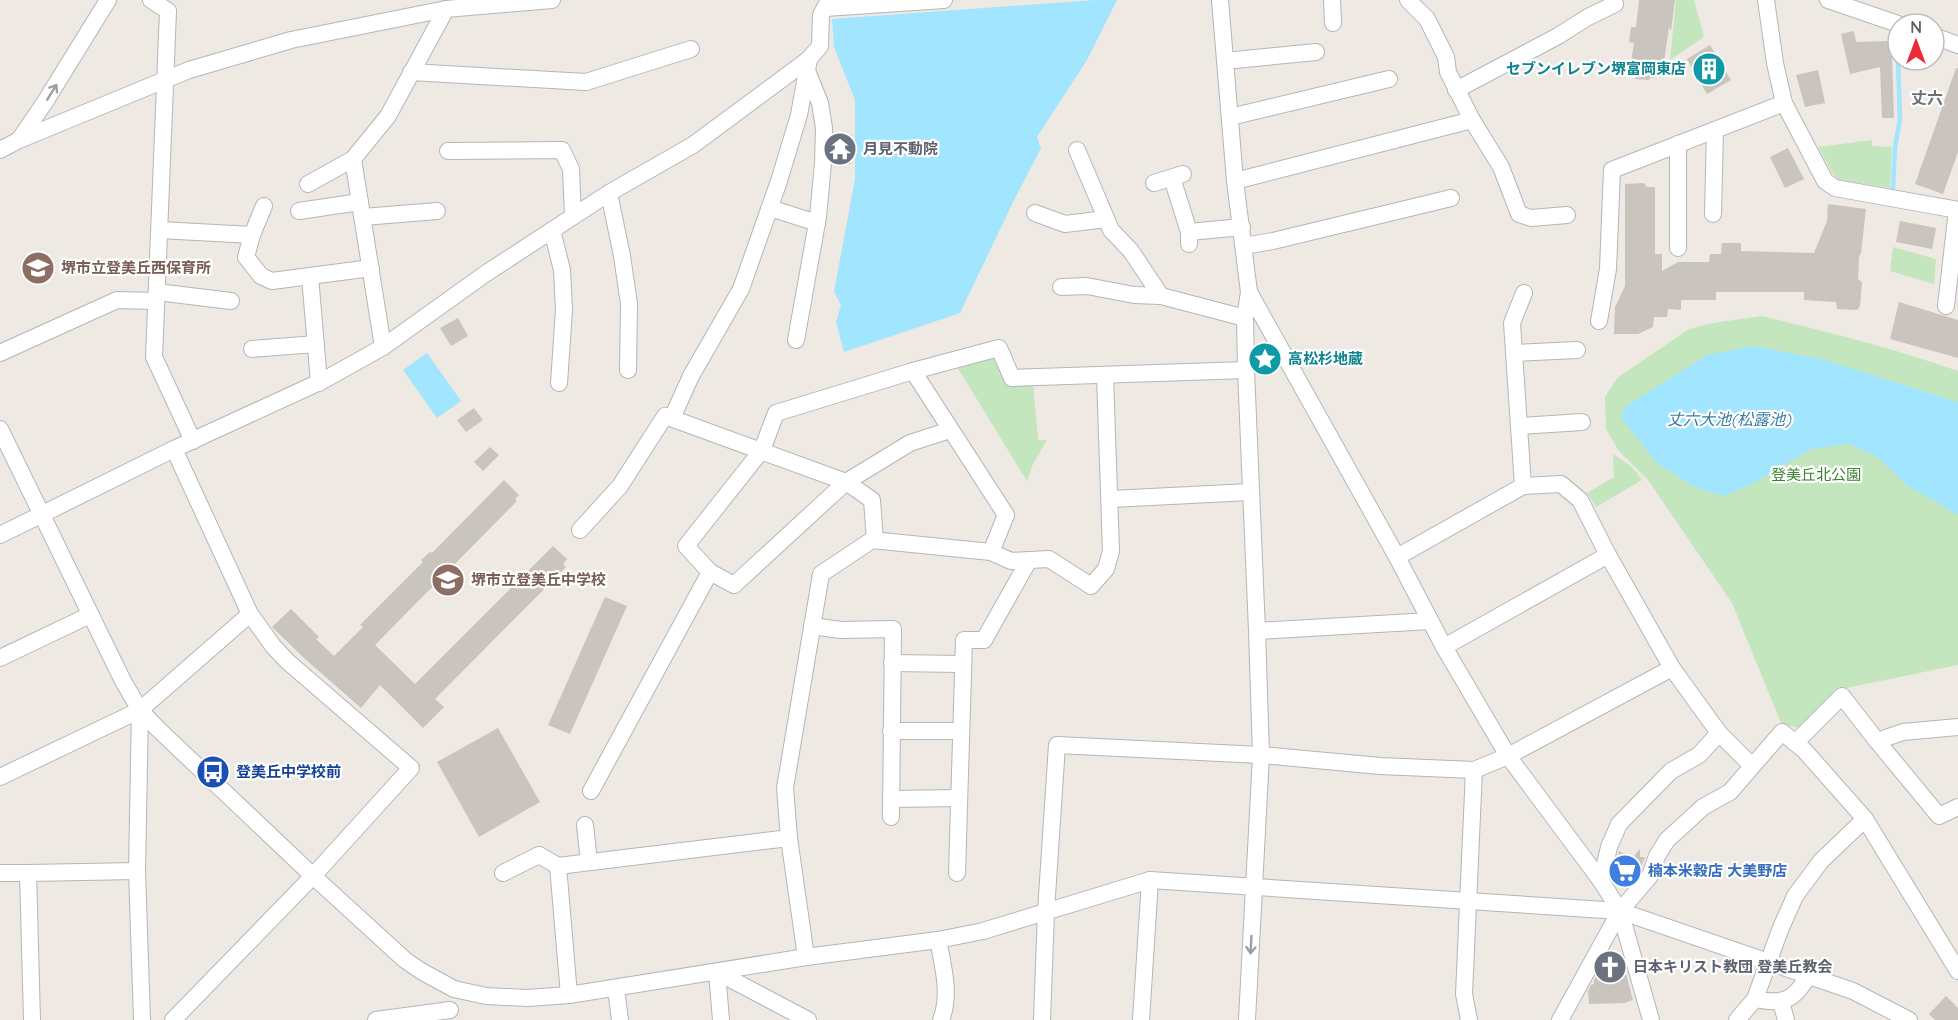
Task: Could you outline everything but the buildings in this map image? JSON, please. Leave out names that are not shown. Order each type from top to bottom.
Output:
[{"type":"street","points":[[19,140],[108,0]]},
{"type":"street","points":[[151,0],[168,11],[154,357],[193,441]]},
{"type":"street","points":[[0,150],[19,140],[189,70],[291,40],[446,9],[552,0]]},
{"type":"street","points":[[672,418],[691,376],[741,289],[770,208],[799,115],[808,65],[820,46],[821,15],[827,4],[944,0]]},
{"type":"street","points":[[1220,0],[1235,181],[1249,292],[1245,318],[1246,370],[1260,755],[1247,1020]]},
{"type":"street","points":[[1332,0],[1333,23]]},
{"type":"street","points":[[1408,0],[1427,19],[1446,57],[1448,72],[1456,90],[1501,168],[1519,214],[1531,218],[1567,215]]},
{"type":"street","points":[[1766,0],[1775,63],[1784,103],[1825,181],[1835,188],[1957,210],[1946,306]]},
{"type":"street","points":[[1828,0],[1886,20]]},
{"type":"street","points":[[1456,90],[1558,36],[1588,16],[1614,4]]},
{"type":"street","points":[[308,184],[353,159],[388,116],[446,9]]},
{"type":"street","points":[[411,72],[586,82],[691,49]]},
{"type":"street","points":[[1225,61],[1316,52]]},
{"type":"street","points":[[0,535],[174,449],[319,382],[383,347],[485,274],[609,193],[693,145],[808,65]]},
{"type":"street","points":[[796,340],[817,223],[824,128],[820,103],[808,65]]},
{"type":"street","points":[[1230,117],[1352,97],[1389,79]]},
{"type":"street","points":[[1599,321],[1608,269],[1612,170],[1784,103]]},
{"type":"street","points":[[1235,181],[1472,120]]},
{"type":"street","points":[[1713,214],[1715,130]]},
{"type":"street","points":[[1678,144],[1678,248]]},
{"type":"street","points":[[448,151],[562,150],[571,169],[573,216]]},
{"type":"street","points":[[1077,150],[1111,230],[1131,251],[1161,296]]},
{"type":"street","points":[[353,159],[383,347]]},
{"type":"street","points":[[1154,183],[1178,176],[1189,238],[1242,227]]},
{"type":"street","points":[[609,193],[629,304],[628,370]]},
{"type":"street","points":[[1244,246],[1359,220],[1442,205]]},
{"type":"street","points":[[264,206],[246,257],[261,276],[272,281],[371,268]]},
{"type":"street","points":[[770,208],[817,223]]},
{"type":"street","points":[[299,211],[437,211]]},
{"type":"street","points":[[1035,213],[1065,225],[1106,219]]},
{"type":"street","points":[[1359,220],[1363,237]]},
{"type":"street","points":[[160,230],[252,235]]},
{"type":"street","points":[[552,230],[562,270],[564,310],[559,382]]},
{"type":"street","points":[[310,276],[319,382]]},
{"type":"street","points":[[1061,287],[1087,286],[1134,295],[1161,296],[1245,318]]},
{"type":"street","points":[[1249,292],[1397,557],[1444,647],[1508,756],[1601,881],[1620,911],[1652,1020]]},
{"type":"street","points":[[1522,486],[1512,323],[1524,293]]},
{"type":"street","points":[[0,353],[117,300],[156,296],[231,301]]},
{"type":"street","points":[[252,349],[316,344]]},
{"type":"street","points":[[950,429],[910,444],[846,482],[734,585],[710,572],[686,546],[762,450],[776,413],[913,371],[999,348],[1012,378],[1246,370]]},
{"type":"street","points":[[1514,353],[1577,350]]},
{"type":"street","points":[[913,371],[1006,515],[991,552]]},
{"type":"street","points":[[806,957],[789,838],[785,788],[821,574],[875,540],[991,552],[1011,561],[1049,559],[1091,586],[1106,569],[1111,551],[1105,376]]},
{"type":"street","points":[[580,530],[620,486],[665,416],[846,482],[872,501],[875,540]]},
{"type":"street","points":[[1519,426],[1582,422]]},
{"type":"street","points":[[0,429],[90,615],[140,710],[313,876],[405,960],[454,989],[486,996],[526,998],[569,995],[806,957],[938,940],[983,931],[1150,880],[1620,911],[1853,991],[1909,1020]]},
{"type":"street","points":[[173,1020],[313,876],[411,768],[287,661],[273,646],[250,614],[174,449]]},
{"type":"street","points":[[1397,557],[1522,486],[1561,484],[1580,500],[1608,555],[1672,668],[1719,733],[1752,766]]},
{"type":"street","points":[[1111,499],[1250,492]]},
{"type":"street","points":[[1444,647],[1608,555]]},
{"type":"street","points":[[957,873],[964,640],[984,640],[1029,560]]},
{"type":"street","points":[[591,791],[710,572]]},
{"type":"street","points":[[0,777],[140,710],[250,614]]},
{"type":"street","points":[[0,658],[90,615]]},
{"type":"street","points":[[1257,631],[1430,621]]},
{"type":"street","points":[[812,626],[841,630],[892,629],[891,817]]},
{"type":"street","points":[[892,663],[963,664]]},
{"type":"street","points":[[1042,1020],[1046,911],[1057,745],[1260,755],[1380,766],[1474,770],[1508,756],[1672,668]]},
{"type":"street","points":[[1795,743],[1842,696],[1939,816],[1958,807]]},
{"type":"street","points":[[140,710],[137,871],[142,1020]]},
{"type":"street","points":[[1877,741],[1903,732],[1958,727]]},
{"type":"street","points":[[891,731],[961,731]]},
{"type":"street","points":[[1560,1020],[1620,911],[1650,876],[1657,856],[1667,840],[1703,807],[1730,792],[1782,732],[1795,743],[1865,819],[1958,971]]},
{"type":"street","points":[[1601,881],[1609,847],[1619,824],[1671,771],[1699,755],[1719,733]]},
{"type":"street","points":[[1469,1020],[1464,994],[1474,770]]},
{"type":"street","points":[[891,799],[959,798]]},
{"type":"street","points":[[1737,1020],[1755,999],[1795,896],[1821,861],[1865,819]]},
{"type":"street","points":[[585,825],[589,862]]},
{"type":"street","points":[[503,873],[539,855],[558,866],[789,838]]},
{"type":"street","points":[[558,866],[569,995]]},
{"type":"street","points":[[0,873],[137,871]]},
{"type":"street","points":[[28,873],[32,1020]]},
{"type":"street","points":[[1141,1020],[1150,880]]},
{"type":"street","points":[[938,940],[945,981],[946,1008],[942,1020]]},
{"type":"street","points":[[717,972],[721,1020]]},
{"type":"street","points":[[717,972],[808,1020]]},
{"type":"street","points":[[1755,999],[1781,1002],[1794,996],[1808,976]]},
{"type":"street","points":[[376,1020],[450,1015],[454,989]]},
{"type":"street","points":[[616,989],[620,1020]]},
{"type":"street","points":[[1781,1002],[1786,1020]]},
{"type":"green space","points":[[1676,0],[1694,0],[1704,37],[1670,60]]},
{"type":"green space","points":[[1872,140],[1872,146],[1892,147],[1890,188],[1839,180],[1833,174],[1818,147]]},
{"type":"green space","points":[[1893,247],[1936,259],[1934,284],[1890,271]]},
{"type":"green space","name":"登美丘北公園","points":[[1762,316],[1836,334],[1958,371],[1958,665],[1841,689],[1801,729],[1781,723],[1732,603],[1648,480],[1618,450],[1606,429],[1605,397],[1617,378],[1689,329]]},
{"type":"green space","points":[[994,357],[998,359],[1007,385],[1033,382],[1038,440],[1047,440],[1033,464],[1027,481],[957,367]]},
{"type":"green space","points":[[1613,454],[1632,467],[1642,480],[1596,507],[1587,493],[1614,477]]},
{"type":"water","points":[[1117,0],[1087,60],[1037,137],[1041,148],[960,313],[844,352],[836,322],[841,305],[834,292],[855,179],[855,100],[834,47],[832,19]]},
{"type":"water","name":"丈六大池(松露池)","points":[[1753,346],[1821,359],[1958,402],[1958,515],[1908,486],[1877,457],[1849,444],[1811,449],[1752,484],[1724,496],[1694,487],[1657,463],[1621,418],[1625,407],[1707,355]]},
{"type":"water","points":[[427,353],[461,401],[437,418],[403,370]]},
{"type":"waterway","points":[[1893,188],[1895,147],[1900,119],[1898,72]]},
{"type":"place","name":"セブンイレブン堺富岡東店","points":[[1709,69]]},
{"type":"place","name":"月見不動院","points":[[840,149]]},
{"type":"place","name":"堺市立登美丘西保育所","points":[[38,268]]},
{"type":"place","name":"高松杉地蔵","points":[[1265,359]]},
{"type":"place","name":"堺市立登美丘中学校","points":[[448,580]]},
{"type":"place","name":"登美丘中学校前","points":[[213,772]]},
{"type":"place","name":"楠本米穀店 大美野店","points":[[1625,871]]},
{"type":"place","name":"日本キリスト教団 登美丘教会","points":[[1610,967]]},
{"type":"district","name":"丈六","points":[[1927,98]]}]
